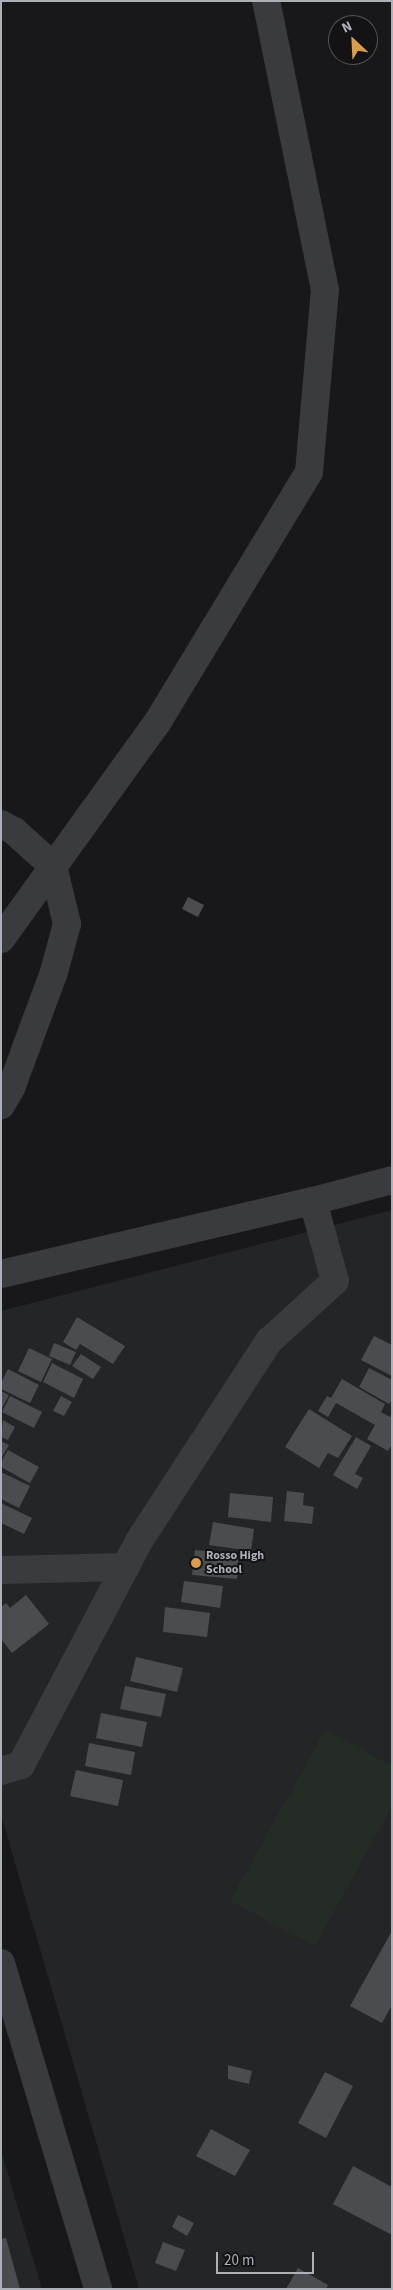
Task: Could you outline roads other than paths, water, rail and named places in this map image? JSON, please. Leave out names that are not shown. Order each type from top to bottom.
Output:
[{"type":"street","points":[[1,939],[157,723],[309,472],[325,290],[266,1]]},
{"type":"street","points":[[1,824],[14,831],[53,866],[67,924],[54,972],[11,1088],[1,1105]]},
{"type":"street","points":[[1,1274],[313,1201],[392,1180]]},
{"type":"street","points":[[1,1771],[21,1765],[140,1541],[269,1341],[335,1281],[313,1201]]},
{"type":"street","points":[[1,1570],[126,1567]]},
{"type":"street","points":[[1,1962],[98,2289]]},
{"type":"place","name":"Rosso High School","points":[[196,1563]]}]
